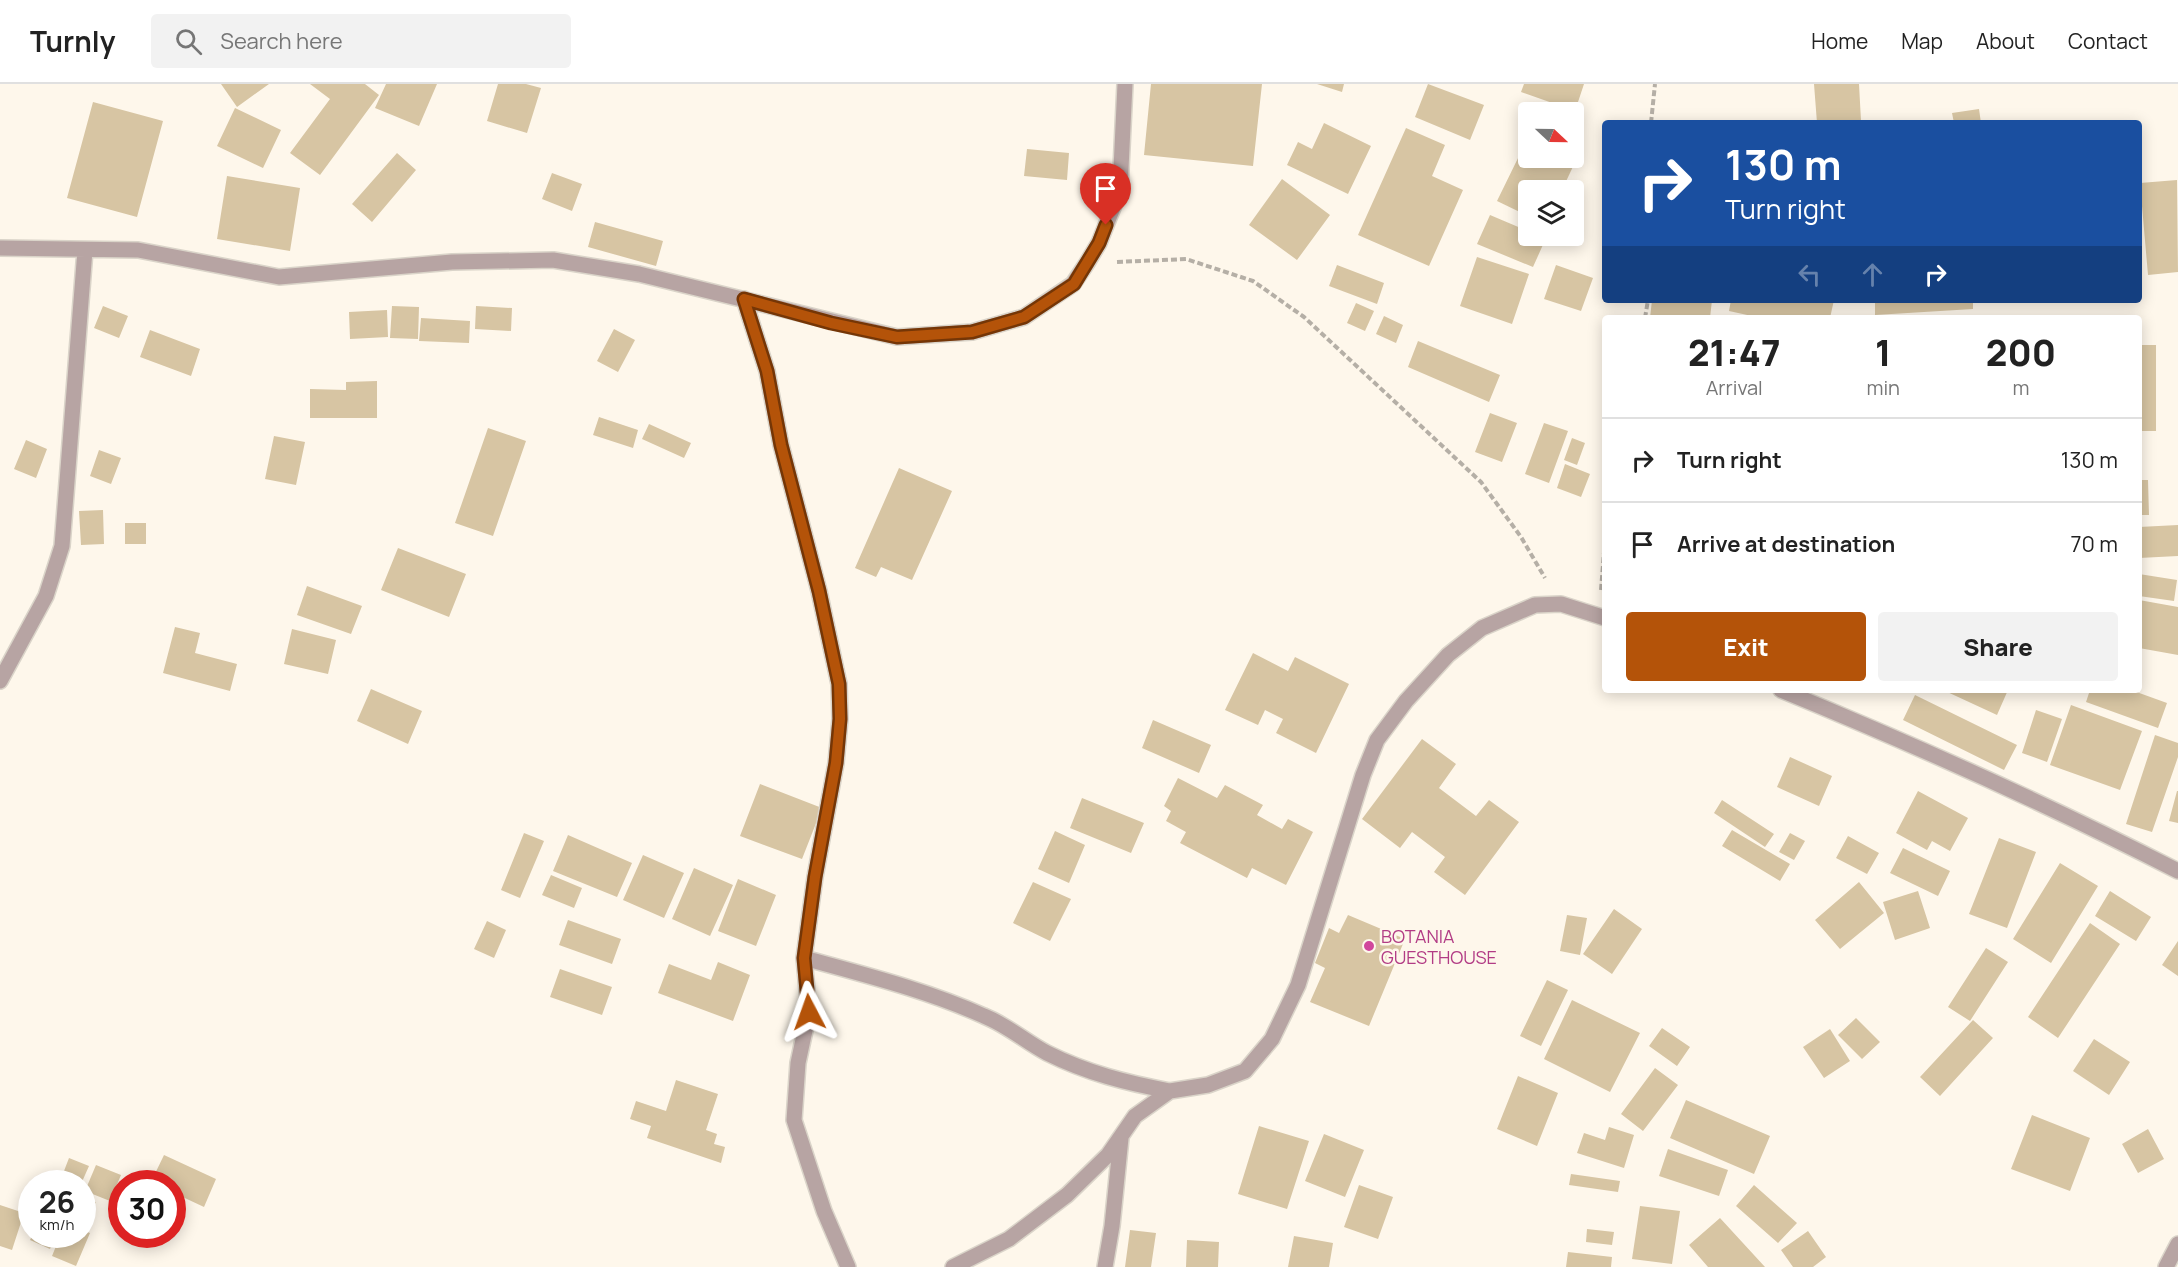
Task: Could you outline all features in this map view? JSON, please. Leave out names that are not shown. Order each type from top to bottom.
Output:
[{"type":"street","points":[[0,248],[138,250],[279,277],[452,262],[553,260],[639,274],[831,323],[897,337],[972,332],[1024,317],[1074,284],[1087,263],[1099,243],[1120,190],[1125,84]]},
{"type":"street","points":[[0,681],[46,596],[62,546],[85,250]]},
{"type":"street","points":[[744,299],[767,371],[781,445],[819,591],[839,684],[840,719],[836,763],[815,877],[804,958],[809,1012],[798,1064],[794,1120],[824,1211],[848,1267]]},
{"type":"street","points":[[804,958],[898,983],[948,1001],[987,1017],[1047,1053],[1119,1082],[1170,1091],[1208,1084],[1245,1071],[1272,1039],[1298,985],[1363,775],[1377,740],[1406,701],[1448,655],[1482,628],[1535,605],[1561,604],[1602,617]]},
{"type":"street","points":[[1788,693],[1869,726],[2127,845],[2178,871]]},
{"type":"street","points":[[953,1267],[1009,1239],[1067,1196],[1108,1155],[1135,1116],[1170,1091]]},
{"type":"street","points":[[1105,1267],[1112,1226],[1121,1136]]},
{"type":"street","points":[[2166,1267],[2178,1245]]},
{"type":"path","points":[[1651,120],[1655,84]]},
{"type":"path","points":[[1087,263],[1186,259],[1253,281],[1304,317],[1481,482],[1521,537],[1561,604]]},
{"type":"building","points":[[221,84],[269,84],[237,107]]},
{"type":"building","points":[[310,84],[365,84],[379,95],[320,175],[290,153],[330,99]]},
{"type":"building","points":[[386,84],[437,84],[419,126],[375,108]]},
{"type":"building","points":[[498,84],[526,84],[541,88],[527,133],[487,121]]},
{"type":"building","points":[[1151,84],[1262,84],[1253,166],[1144,155]]},
{"type":"building","points":[[1317,84],[1344,84],[1342,92]]},
{"type":"building","points":[[1428,84],[1484,105],[1470,140],[1415,117]]},
{"type":"building","points":[[1524,84],[1584,84],[1578,102],[1549,102],[1521,92]]},
{"type":"building","points":[[1814,84],[1859,84],[1861,120],[1817,120]]},
{"type":"building","points":[[93,102],[163,121],[137,217],[67,198]]},
{"type":"building","points":[[235,108],[281,130],[263,168],[217,146]]},
{"type":"building","points":[[1979,109],[1981,120],[1953,120],[1952,113]]},
{"type":"building","points":[[1324,123],[1371,146],[1348,194],[1287,165],[1298,142],[1312,149]]},
{"type":"building","points":[[1406,128],[1445,145],[1432,176],[1463,190],[1429,266],[1358,235]]},
{"type":"building","points":[[1027,149],[1069,153],[1067,180],[1024,176]]},
{"type":"building","points":[[397,153],[416,170],[372,222],[352,204]]},
{"type":"building","points":[[1518,158],[1518,168],[1572,168],[1567,180],[1518,180],[1518,211],[1497,201]]},
{"type":"building","points":[[552,173],[582,184],[572,211],[542,199]]},
{"type":"building","points":[[227,176],[300,188],[290,251],[217,239]]},
{"type":"building","points":[[1282,179],[1330,215],[1297,260],[1249,225]]},
{"type":"building","points":[[2177,180],[2178,272],[2148,275],[2142,183]]},
{"type":"building","points":[[1490,215],[1518,227],[1518,246],[1542,246],[1533,267],[1477,244]]},
{"type":"building","points":[[595,222],[663,241],[656,266],[588,247]]},
{"type":"building","points":[[1477,257],[1529,274],[1512,324],[1460,306]]},
{"type":"building","points":[[1337,265],[1384,283],[1377,304],[1329,286]]},
{"type":"building","points":[[1556,265],[1593,278],[1581,311],[1544,299]]},
{"type":"building","points":[[1356,303],[1374,311],[1365,331],[1347,323]]},
{"type":"building","points":[[1652,303],[1712,303],[1710,315],[1650,315]]},
{"type":"building","points":[[1730,303],[1833,303],[1831,315],[1747,315],[1729,311]]},
{"type":"building","points":[[1875,303],[1973,303],[1973,309],[1875,315]]},
{"type":"building","points":[[103,306],[128,316],[119,338],[94,328]]},
{"type":"building","points":[[392,306],[419,307],[418,339],[390,338]]},
{"type":"building","points":[[476,306],[512,308],[511,331],[475,329]]},
{"type":"building","points":[[387,310],[388,337],[350,339],[349,312]]},
{"type":"building","points":[[1384,316],[1403,325],[1396,343],[1376,334]]},
{"type":"building","points":[[421,318],[470,321],[469,343],[419,341]]},
{"type":"building","points":[[614,329],[635,340],[618,372],[597,361]]},
{"type":"building","points":[[150,330],[200,349],[191,376],[140,357]]},
{"type":"building","points":[[1418,341],[1500,375],[1489,402],[1408,367]]},
{"type":"building","points":[[2142,345],[2156,345],[2156,431],[2142,431]]},
{"type":"building","points":[[377,381],[377,418],[310,418],[310,389],[346,390],[346,382]]},
{"type":"building","points":[[1490,413],[1517,423],[1502,462],[1475,452]]},
{"type":"building","points":[[599,417],[638,430],[633,448],[593,435]]},
{"type":"building","points":[[1544,423],[1568,431],[1549,483],[1525,474]]},
{"type":"building","points":[[649,424],[691,443],[684,458],[642,439]]},
{"type":"building","points":[[488,428],[526,441],[493,536],[455,523]]},
{"type":"building","points":[[274,436],[305,442],[296,485],[265,479]]},
{"type":"building","points":[[1572,438],[1585,443],[1577,465],[1564,460]]},
{"type":"building","points":[[26,440],[47,449],[36,478],[14,469]]},
{"type":"building","points":[[99,450],[121,458],[111,484],[90,476]]},
{"type":"building","points":[[1565,464],[1590,474],[1581,497],[1557,488]]},
{"type":"building","points":[[899,468],[952,491],[912,580],[881,567],[876,577],[855,568]]},
{"type":"building","points":[[2142,480],[2148,480],[2149,515],[2142,515]]},
{"type":"building","points":[[103,510],[104,544],[81,545],[79,511]]},
{"type":"building","points":[[125,523],[146,523],[146,544],[125,544]]},
{"type":"building","points":[[2178,525],[2178,556],[2142,558],[2142,527]]},
{"type":"building","points":[[398,548],[466,574],[449,617],[381,590]]},
{"type":"building","points":[[2142,574],[2177,580],[2174,601],[2142,596]]},
{"type":"building","points":[[307,586],[362,606],[351,634],[297,615]]},
{"type":"building","points":[[2142,601],[2178,607],[2178,655],[2142,649]]},
{"type":"building","points":[[175,627],[200,633],[195,653],[237,664],[230,691],[163,673]]},
{"type":"building","points":[[292,629],[336,640],[328,674],[284,664]]},
{"type":"building","points":[[1253,653],[1288,671],[1295,657],[1349,684],[1316,753],[1276,733],[1283,719],[1265,710],[1258,725],[1225,710]]},
{"type":"building","points":[[371,689],[422,711],[408,744],[357,721]]},
{"type":"building","points":[[1949,693],[2007,693],[1997,715]]},
{"type":"building","points":[[2089,693],[2139,693],[2167,703],[2158,728],[2086,702]]},
{"type":"building","points":[[1915,695],[2017,745],[2004,770],[1903,720]]},
{"type":"building","points":[[2071,705],[2142,731],[2120,790],[2050,765]]},
{"type":"building","points":[[2036,710],[2062,719],[2047,762],[2022,753]]},
{"type":"building","points":[[1153,720],[1211,745],[1199,773],[1142,748]]},
{"type":"building","points":[[2155,735],[2178,743],[2178,757],[2152,832],[2126,824]]},
{"type":"building","points":[[1422,739],[1456,764],[1439,788],[1476,816],[1489,800],[1519,822],[1465,895],[1434,872],[1445,857],[1412,832],[1400,848],[1362,819]]},
{"type":"building","points":[[1790,757],[1832,776],[1819,806],[1777,787]]},
{"type":"building","points":[[1178,778],[1217,798],[1225,785],[1263,805],[1257,815],[1282,829],[1288,819],[1313,832],[1286,885],[1252,868],[1247,878],[1180,843],[1186,832],[1166,821],[1171,811],[1164,806]]},
{"type":"building","points":[[760,784],[822,808],[802,859],[740,836]]},
{"type":"building","points":[[1918,791],[1968,818],[1950,851],[1932,841],[1927,850],[1896,833]]},
{"type":"building","points":[[2178,791],[2178,823],[2169,821]]},
{"type":"building","points":[[1082,798],[1144,823],[1131,853],[1070,828]]},
{"type":"building","points":[[1722,800],[1774,834],[1765,847],[1714,813]]},
{"type":"building","points":[[1732,830],[1790,864],[1780,881],[1722,846]]},
{"type":"building","points":[[1055,831],[1085,845],[1069,883],[1038,869]]},
{"type":"building","points":[[524,833],[544,841],[520,898],[501,890]]},
{"type":"building","points":[[1790,833],[1805,841],[1794,860],[1779,852]]},
{"type":"building","points":[[568,835],[632,863],[617,897],[553,871]]},
{"type":"building","points":[[1848,836],[1879,853],[1867,874],[1836,858]]},
{"type":"building","points":[[1999,838],[2036,852],[2007,928],[1969,914]]},
{"type":"building","points":[[1903,848],[1950,871],[1938,896],[1890,873]]},
{"type":"building","points":[[643,855],[684,873],[664,918],[623,900]]},
{"type":"building","points":[[2060,863],[2098,886],[2051,963],[2013,939]]},
{"type":"building","points":[[694,868],[733,885],[710,936],[672,919]]},
{"type":"building","points":[[551,875],[582,888],[574,908],[542,895]]},
{"type":"building","points":[[738,879],[776,895],[756,946],[718,931]]},
{"type":"building","points":[[1033,882],[1071,899],[1050,941],[1013,923]]},
{"type":"building","points":[[1859,882],[1884,913],[1840,949],[1815,920]]},
{"type":"building","points":[[1918,891],[1930,928],[1895,940],[1883,902]]},
{"type":"building","points":[[2110,891],[2151,917],[2136,941],[2095,916]]},
{"type":"building","points":[[1614,909],[1642,929],[1612,974],[1583,954]]},
{"type":"building","points":[[1348,915],[1405,939],[1369,1026],[1310,1002],[1325,968],[1315,963],[1329,928],[1339,933]]},
{"type":"building","points":[[1567,915],[1587,918],[1580,955],[1560,951]]},
{"type":"building","points":[[568,920],[621,939],[612,964],[559,945]]},
{"type":"building","points":[[487,921],[506,930],[494,958],[474,949]]},
{"type":"building","points":[[2090,923],[2120,944],[2058,1038],[2028,1017]]},
{"type":"building","points":[[2178,941],[2178,976],[2162,965]]},
{"type":"building","points":[[1986,948],[2008,962],[1970,1021],[1948,1007]]},
{"type":"building","points":[[718,962],[750,975],[733,1021],[658,993],[669,964],[711,980]]},
{"type":"building","points":[[560,969],[612,987],[602,1015],[550,997]]},
{"type":"building","points":[[1547,980],[1568,990],[1541,1046],[1520,1036]]},
{"type":"building","points":[[1572,1000],[1640,1033],[1610,1092],[1544,1059]]},
{"type":"building","points":[[1856,1018],[1880,1042],[1862,1059],[1838,1035]]},
{"type":"building","points":[[1973,1020],[1993,1038],[1940,1096],[1920,1077]]},
{"type":"building","points":[[1662,1028],[1690,1047],[1677,1066],[1649,1046]]},
{"type":"building","points":[[1830,1029],[1850,1061],[1824,1078],[1803,1047]]},
{"type":"building","points":[[2094,1039],[2130,1062],[2109,1095],[2073,1071]]},
{"type":"building","points":[[1655,1068],[1678,1085],[1643,1131],[1621,1114]]},
{"type":"building","points":[[1518,1076],[1558,1093],[1537,1146],[1497,1129]]},
{"type":"building","points":[[676,1080],[718,1094],[706,1130],[717,1134],[714,1144],[725,1147],[721,1163],[647,1138],[651,1126],[630,1119],[636,1101],[666,1111]]},
{"type":"building","points":[[1686,1100],[1770,1136],[1754,1174],[1670,1138]]},
{"type":"building","points":[[2032,1115],[2090,1138],[2070,1191],[2011,1169]]},
{"type":"building","points":[[1259,1126],[1309,1141],[1287,1209],[1238,1194]]},
{"type":"building","points":[[1609,1127],[1634,1135],[1624,1168],[1577,1153],[1584,1133],[1605,1140]]},
{"type":"building","points":[[2148,1129],[2164,1159],[2138,1173],[2122,1144]]},
{"type":"building","points":[[1324,1134],[1364,1150],[1345,1197],[1305,1181]]},
{"type":"building","points":[[1668,1149],[1728,1170],[1719,1196],[1659,1176]]},
{"type":"building","points":[[164,1155],[216,1179],[204,1207],[186,1199],[186,1170],[157,1170]]},
{"type":"building","points":[[69,1158],[89,1166],[87,1170],[64,1170]]},
{"type":"building","points":[[96,1165],[108,1170],[108,1200],[96,1195],[96,1170],[94,1170]]},
{"type":"building","points":[[1571,1174],[1620,1181],[1618,1192],[1569,1185]]},
{"type":"building","points":[[1359,1185],[1393,1197],[1378,1239],[1344,1227]]},
{"type":"building","points":[[1754,1185],[1797,1223],[1778,1243],[1736,1206]]},
{"type":"building","points":[[0,1205],[18,1211],[18,1232],[12,1250],[0,1246]]},
{"type":"building","points":[[1640,1206],[1680,1211],[1672,1264],[1632,1259]]},
{"type":"building","points":[[1720,1218],[1765,1267],[1708,1267],[1689,1245]]},
{"type":"building","points":[[1587,1229],[1614,1232],[1612,1245],[1586,1242]]},
{"type":"building","points":[[1130,1230],[1156,1233],[1151,1267],[1125,1267]]},
{"type":"building","points":[[1808,1231],[1826,1257],[1813,1267],[1793,1267],[1781,1250]]},
{"type":"building","points":[[1294,1236],[1333,1243],[1329,1267],[1288,1267]]},
{"type":"building","points":[[1187,1240],[1219,1242],[1218,1267],[1186,1267]]},
{"type":"building","points":[[55,1248],[84,1248],[76,1266],[52,1256]]},
{"type":"building","points":[[1568,1252],[1612,1257],[1611,1267],[1566,1267]]},
{"type":"place","name":"BOTANIA GUESTHOUSE","points":[[1369,946]]},
{"type":"route","points":[[809,1012],[804,958],[815,877],[836,763],[840,719],[839,684],[819,591],[802,533],[781,445],[767,371],[744,299],[831,323],[897,337],[972,332],[1024,317],[1074,284],[1099,243],[1106,225]]}]
